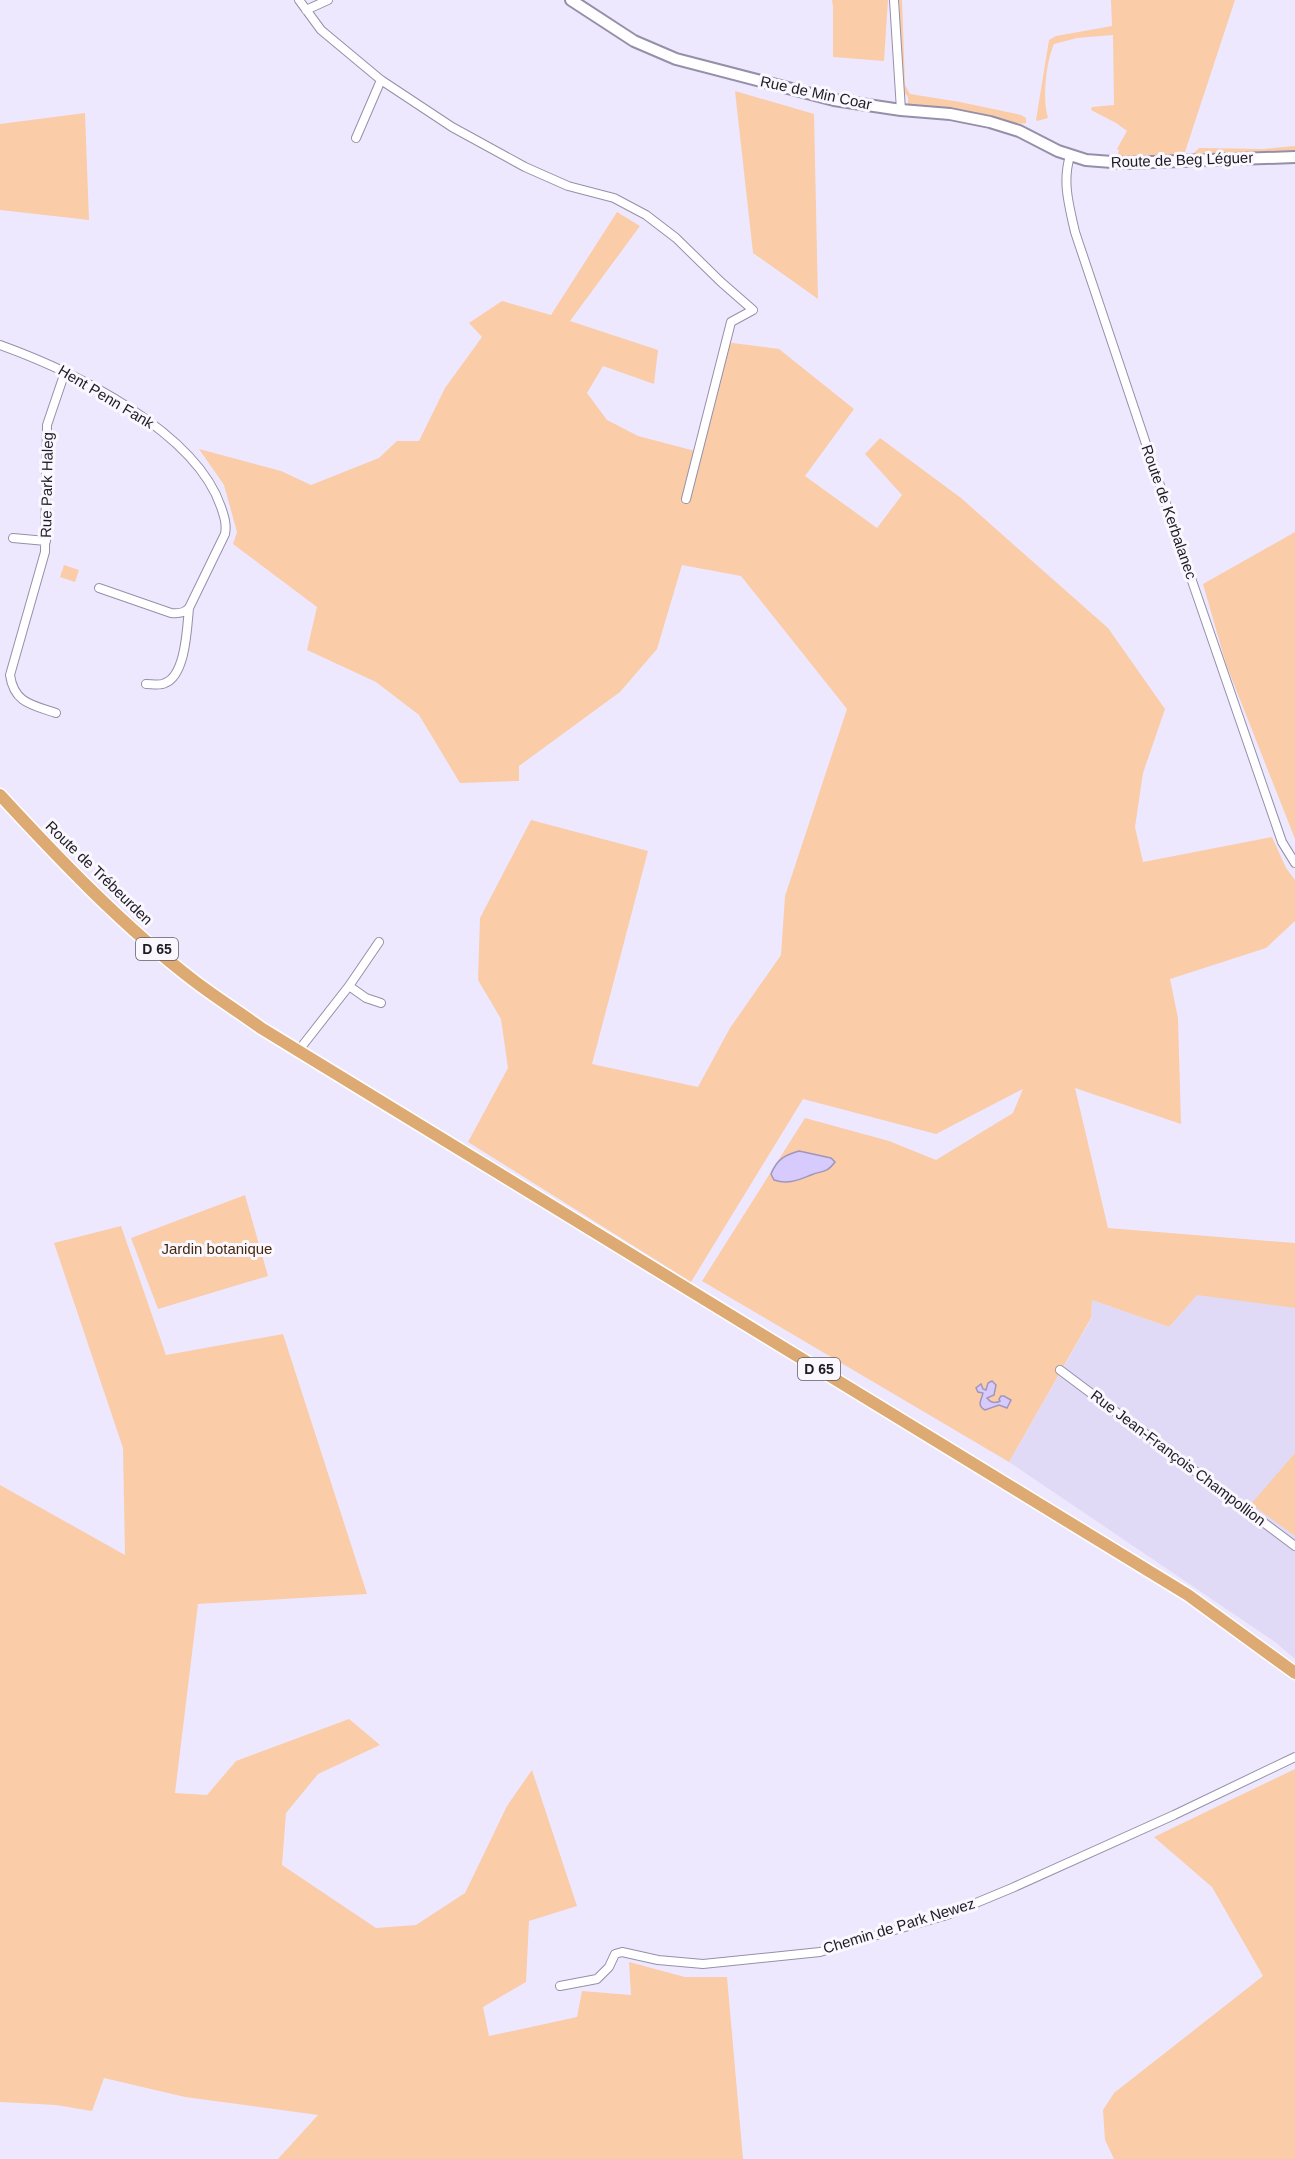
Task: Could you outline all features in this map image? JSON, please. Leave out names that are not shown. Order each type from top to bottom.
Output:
[{"type":"main road","name":"Route de Trébeurden","points":[[0,795],[48,848],[126,921],[193,980],[261,1028],[1188,1595],[1295,1673]]},
{"type":"street","points":[[300,0],[321,30],[381,80],[452,127],[525,167],[568,186],[614,198],[646,215],[676,238],[753,310],[731,322],[686,499]]},
{"type":"street","points":[[306,10],[328,0]]},
{"type":"street","name":"Rue de Min Coar","points":[[572,0],[634,41],[676,59],[834,100],[901,110],[950,114],[990,122],[1019,131],[1070,156]]},
{"type":"street","points":[[894,0],[901,110]]},
{"type":"street","points":[[356,138],[381,80]]},
{"type":"street","name":"Route de Beg Léguer","points":[[1070,156],[1098,162],[1125,163],[1295,157]]},
{"type":"street","name":"Route de Kerbalanec","points":[[1070,156],[1065,187],[1075,232],[1282,842],[1295,863]]},
{"type":"street","name":"Hent Penn Fank","points":[[0,345],[65,372],[134,411],[190,456],[216,492],[226,523],[225,534],[189,608],[182,658],[177,672],[163,685],[146,684]]},
{"type":"street","name":"Rue Park Haleg","points":[[56,713],[23,701],[15,690],[10,675],[46,542],[47,425],[65,372]]},
{"type":"street","points":[[13,538],[46,542]]},
{"type":"street","points":[[99,588],[171,613],[182,613],[189,608]]},
{"type":"street","points":[[298,1050],[349,986],[379,942]]},
{"type":"street","points":[[349,986],[366,998],[381,1003]]},
{"type":"street","name":"Rue Jean-François Champollion","points":[[1060,1370],[1295,1546]]},
{"type":"street","name":"Chemin de Park Newez","points":[[560,1986],[597,1979],[609,1967],[615,1953],[703,1964],[820,1952],[947,1914],[1145,1828],[1295,1757]]},
{"type":"shaded area","points":[[799,1151],[831,1158],[835,1162],[827,1170],[797,1180],[784,1182],[774,1180],[771,1174],[779,1161]]},
{"type":"shaded area","points":[[1197,1294],[1295,1308],[1295,1453],[1252,1504],[1295,1536],[1295,1659],[1275,1642],[1009,1462],[1091,1319],[1092,1300],[1169,1327]]},
{"type":"shaded area","points":[[992,1381],[996,1385],[994,1395],[987,1398],[996,1402],[1004,1396],[1011,1400],[1007,1408],[999,1405],[985,1410],[981,1406],[983,1393],[978,1392],[976,1388],[981,1384],[986,1390],[988,1383]]},
{"type":"green space","points":[[832,0],[888,0],[884,61],[833,57]]},
{"type":"green space","points":[[899,0],[902,0],[905,85],[910,94],[1021,115],[1026,118],[1026,123],[998,121],[938,107],[908,107],[908,97],[903,91]]},
{"type":"green space","points":[[1111,0],[1235,0],[1184,155],[1129,159],[1117,157],[1119,150],[1117,149],[1127,131],[1091,110],[1092,107],[1114,105],[1113,35],[1077,38],[1054,44],[1046,81],[1045,101],[1048,118],[1036,120],[1049,40],[1056,36],[1112,26]]},
{"type":"green space","points":[[735,91],[814,114],[818,299],[753,253]]},
{"type":"green space","points":[[85,113],[89,220],[0,210],[0,124]]},
{"type":"green space","points":[[1295,146],[1295,151],[1191,156],[1199,148],[1263,149]]},
{"type":"green space","points":[[617,212],[640,226],[570,321],[658,350],[654,384],[603,366],[587,393],[607,420],[638,436],[695,451],[725,342],[779,349],[854,409],[805,476],[877,528],[902,495],[865,454],[880,438],[961,498],[1108,628],[1165,709],[1143,773],[1135,827],[1143,862],[1272,837],[1286,868],[1295,880],[1295,921],[1266,948],[1170,979],[1178,1018],[1181,1124],[1075,1088],[1108,1228],[1295,1243],[1295,1308],[1197,1295],[1169,1327],[1092,1300],[1091,1318],[1009,1462],[702,1281],[805,1118],[889,1141],[936,1160],[1013,1113],[1023,1089],[936,1134],[803,1099],[691,1282],[468,1142],[508,1068],[501,1019],[478,980],[480,918],[531,820],[648,851],[592,1064],[698,1087],[730,1028],[781,955],[785,896],[847,709],[741,576],[682,565],[657,649],[620,692],[519,766],[519,781],[460,783],[419,715],[376,682],[307,650],[317,607],[233,544],[237,532],[224,485],[199,449],[281,471],[311,485],[379,458],[397,441],[419,441],[445,388],[482,337],[469,323],[502,301],[551,315]]},
{"type":"green space","points":[[1295,532],[1295,839],[1226,664],[1203,584]]},
{"type":"green space","points":[[64,565],[79,570],[75,582],[60,577]]},
{"type":"green space","name":"Jardin botanique","points":[[245,1195],[268,1276],[158,1309],[131,1238]]},
{"type":"green space","points":[[121,1226],[166,1355],[283,1334],[367,1594],[198,1604],[175,1793],[207,1795],[236,1761],[349,1719],[380,1745],[318,1774],[286,1813],[282,1865],[376,1928],[416,1925],[465,1893],[507,1806],[532,1770],[577,1906],[529,1921],[526,1982],[483,2007],[489,2036],[577,2017],[582,1991],[631,1995],[629,1962],[685,1977],[727,1977],[743,2159],[278,2159],[318,2115],[185,2097],[104,2078],[92,2111],[56,2105],[0,2102],[0,1485],[125,1555],[123,1448],[54,1243]]},
{"type":"green space","points":[[1295,1453],[1295,1536],[1251,1504]]},
{"type":"green space","points":[[1295,1769],[1295,2159],[1114,2159],[1105,2140],[1103,2110],[1114,2093],[1263,1976],[1212,1887],[1154,1837]]}]
